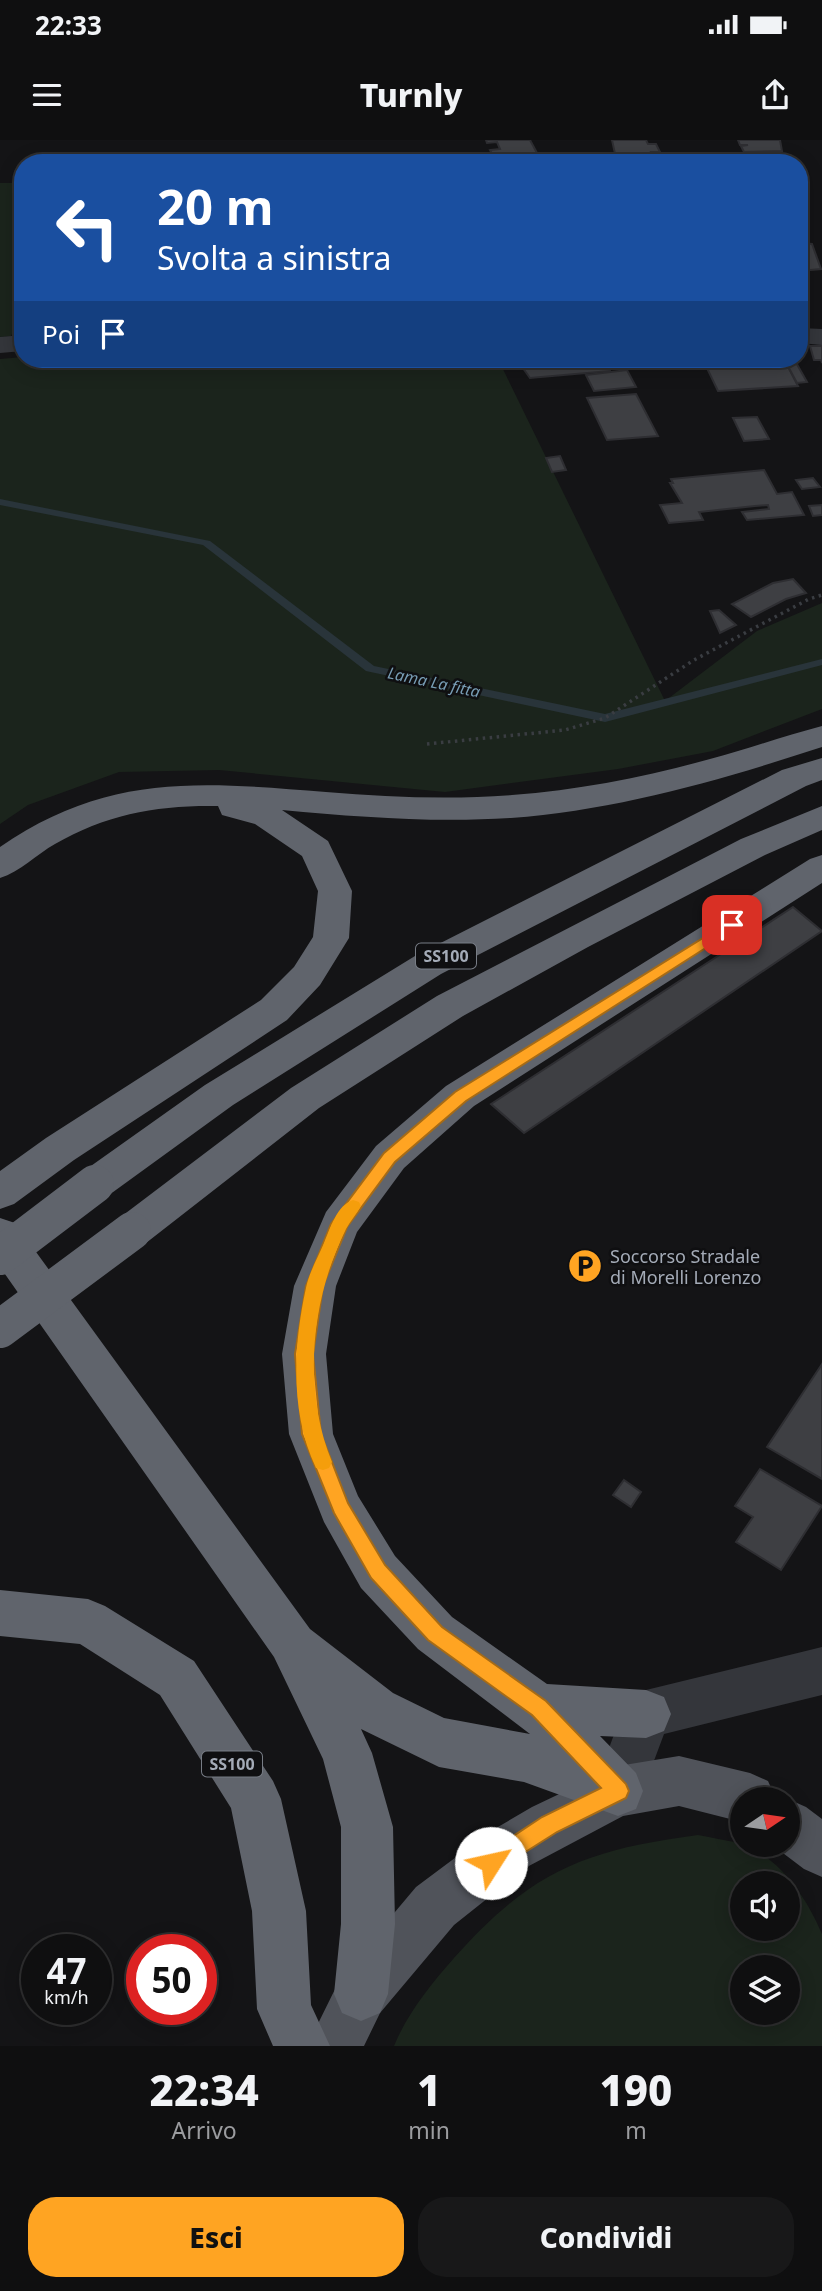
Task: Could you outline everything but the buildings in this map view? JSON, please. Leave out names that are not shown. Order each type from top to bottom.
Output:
[{"type":"highway","points":[[0,866],[56,825],[122,800],[181,793],[369,806],[526,805],[626,792],[739,763],[822,736]]},
{"type":"highway","name":"SS100","points":[[0,1256],[219,1095],[428,965],[794,778],[822,769]]},
{"type":"highway","points":[[0,1194],[61,1149],[274,1010],[307,976],[331,938],[335,891],[316,849],[267,816],[181,793]]},
{"type":"highway","name":"SS100","points":[[0,1329],[304,1098],[450,1006],[753,847],[822,817]]},
{"type":"highway","points":[[618,1791],[539,1708],[435,1633],[378,1572],[340,1507],[311,1434],[304,1354],[315,1286],[340,1224],[390,1157],[460,1097],[822,867]]},
{"type":"highway","points":[[0,1235],[290,1641],[347,1753],[367,1827],[368,1924],[361,1994]]},
{"type":"highway","name":"SS100","points":[[0,1613],[88,1622],[177,1678],[255,1800],[279,1911],[284,2009],[302,2046]]},
{"type":"highway","points":[[290,1641],[376,1710],[439,1742],[523,1757],[618,1791]]},
{"type":"highway","points":[[539,1708],[646,1714]]},
{"type":"main road","points":[[335,2046],[361,1994],[435,1906],[509,1849],[618,1791],[678,1781],[730,1794]]},
{"type":"main road","points":[[800,1834],[822,1851]]},
{"type":"street","points":[[618,1791],[646,1714],[822,1671]]},
{"type":"path","points":[[427,744],[565,730],[605,718],[694,660],[809,599],[822,595]]},
{"type":"shaded area","points":[[0,183],[14,183],[14,328],[11,336],[0,337]]},
{"type":"shaded area","points":[[14,358],[14,368],[502,368],[665,701],[757,631],[822,603],[822,709],[713,751],[618,769],[445,792],[219,770],[119,772],[28,805],[0,824],[0,359]]},
{"type":"shaded area","points":[[698,1835],[730,1842],[730,1857],[766,1857],[779,1868],[782,1871],[730,1871],[730,1941],[800,1941],[800,1893],[822,1934],[822,2046],[394,2046],[413,2011],[437,1978],[482,1928],[509,1904],[562,1870],[623,1848]]},
{"type":"waterway","name":"Lama La fitta","points":[[0,502],[206,543],[370,669],[605,718],[822,662]]},
{"type":"slow traffic","points":[[323,1462],[311,1434],[304,1354],[315,1286],[340,1224],[353,1206]]},
{"type":"place","name":"Soccorso Stradale di Morelli Lorenzo","points":[[585,1266]]},
{"type":"route","points":[[491,1863],[550,1825],[618,1791],[539,1708],[435,1633],[378,1572],[340,1507],[311,1434],[304,1354],[315,1286],[340,1224],[390,1157],[460,1097],[732,925]]}]
